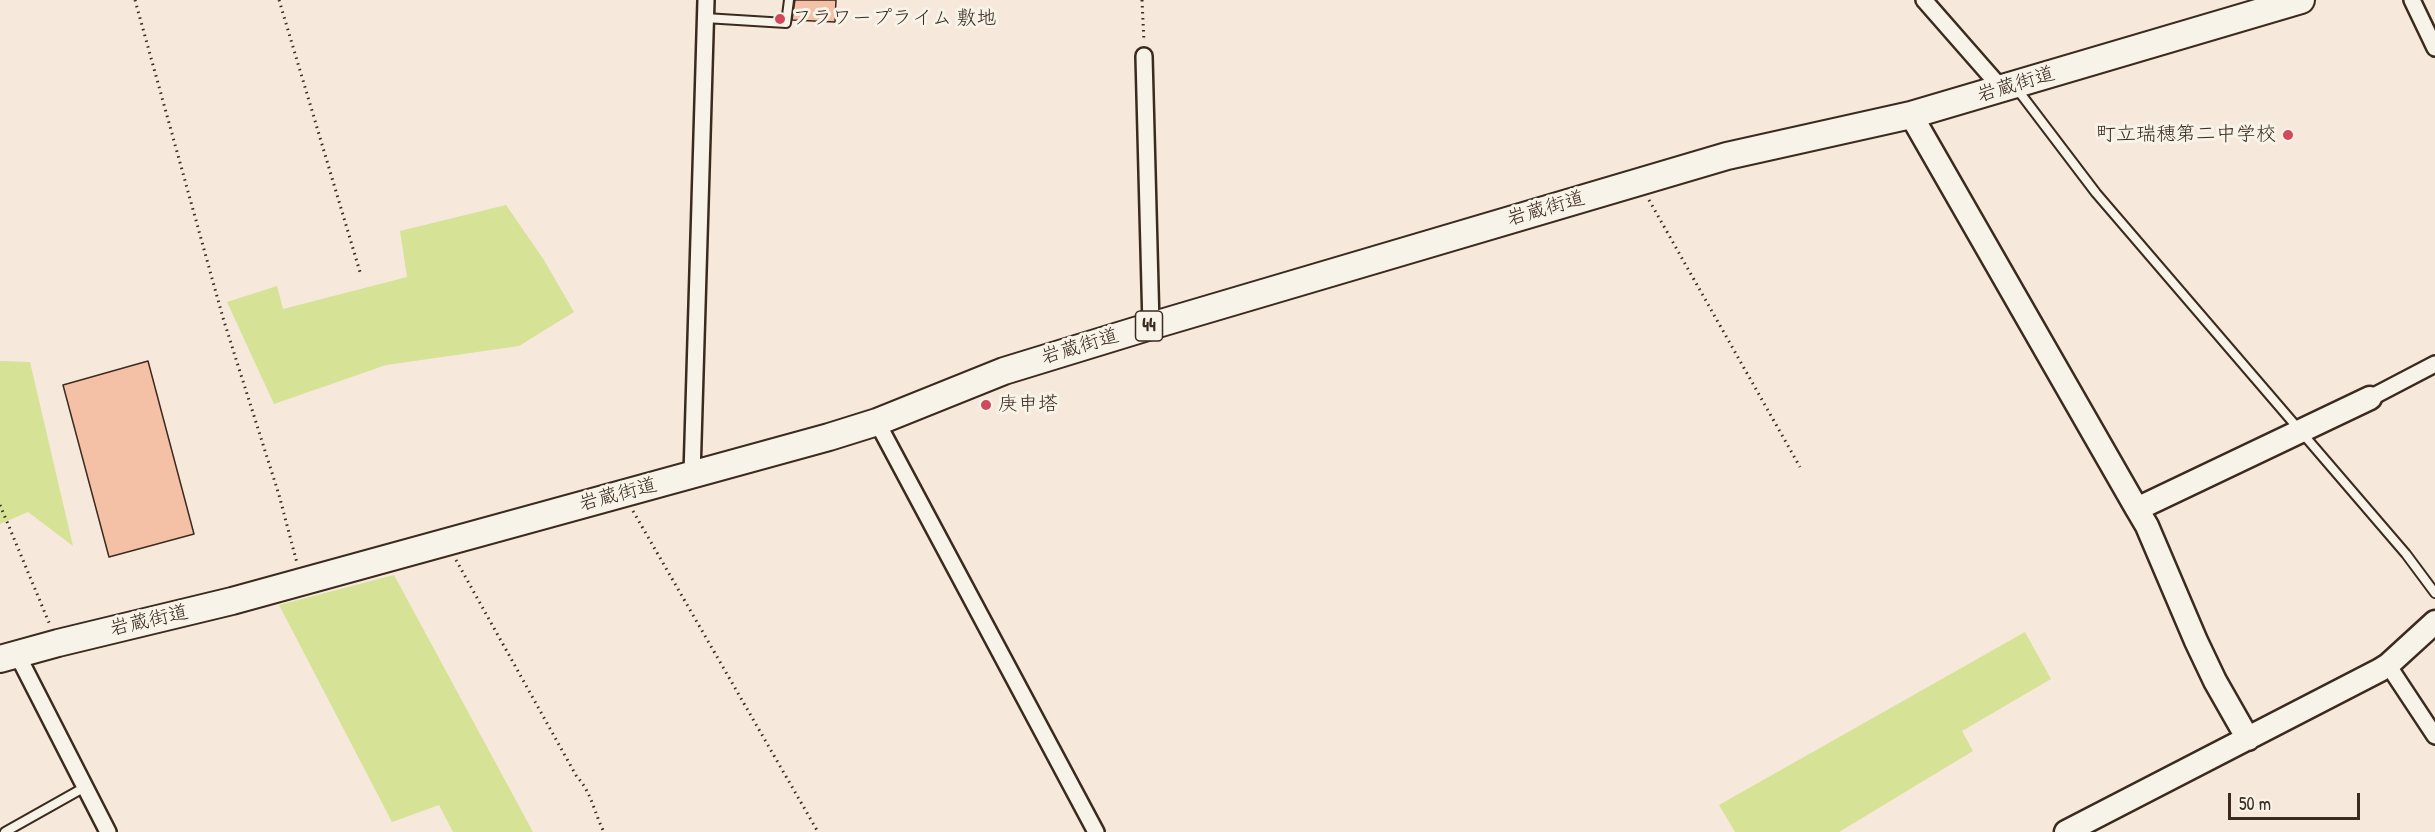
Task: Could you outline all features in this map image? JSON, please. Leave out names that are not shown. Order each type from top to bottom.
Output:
[{"type":"main road","name":"岩蔵街道","points":[[8,657],[232,601],[877,422],[1004,371],[1151,326],[1727,156],[1911,115],[2301,0]]},
{"type":"street","points":[[692,475],[706,0]]},
{"type":"street","points":[[1924,0],[2008,87]]},
{"type":"street","points":[[2412,0],[2435,48]]},
{"type":"street","points":[[1144,56],[1151,326]]},
{"type":"street","points":[[1911,115],[2147,526],[2196,641],[2215,681],[2248,739]]},
{"type":"street","points":[[2137,509],[2301,432],[2435,364]]},
{"type":"street","points":[[877,422],[1096,832]]},
{"type":"street","points":[[2066,832],[2388,665],[2435,622]]},
{"type":"street","points":[[8,657],[85,787],[108,832]]},
{"type":"street","points":[[2388,665],[2435,736]]},
{"type":"lane","points":[[705,18],[786,23],[789,0]]},
{"type":"lane","points":[[2008,87],[2406,554],[2435,593]]},
{"type":"lane","points":[[5,832],[85,787]]},
{"type":"path","points":[[135,0],[223,318],[276,484],[302,582]]},
{"type":"path","points":[[279,0],[360,272]]},
{"type":"path","points":[[1143,0],[1144,56]]},
{"type":"path","points":[[1638,182],[1800,467]]},
{"type":"path","points":[[623,494],[818,832]]},
{"type":"path","points":[[0,505],[58,643]]},
{"type":"path","points":[[446,543],[577,777],[584,784],[604,832]]},
{"type":"green space","points":[[506,205],[544,260],[574,312],[519,346],[386,365],[274,404],[227,302],[277,286],[283,309],[407,277],[400,231]]},
{"type":"green space","points":[[0,361],[30,362],[73,546],[28,512],[0,524]]},
{"type":"green space","points":[[394,575],[533,832],[453,832],[439,805],[392,822],[279,605]]},
{"type":"green space","points":[[2025,632],[2051,679],[1962,731],[1973,751],[1839,832],[1735,832],[1719,805]]},
{"type":"building","points":[[795,0],[836,0],[835,22],[792,20]]},
{"type":"building","points":[[148,361],[194,534],[109,557],[63,385]]},
{"type":"place","name":"フラワープライム 敷地","points":[[780,19]]},
{"type":"place","name":"町立瑞穂第二中学校","points":[[2288,135]]},
{"type":"place","name":"庚申塔","points":[[986,405]]}]
